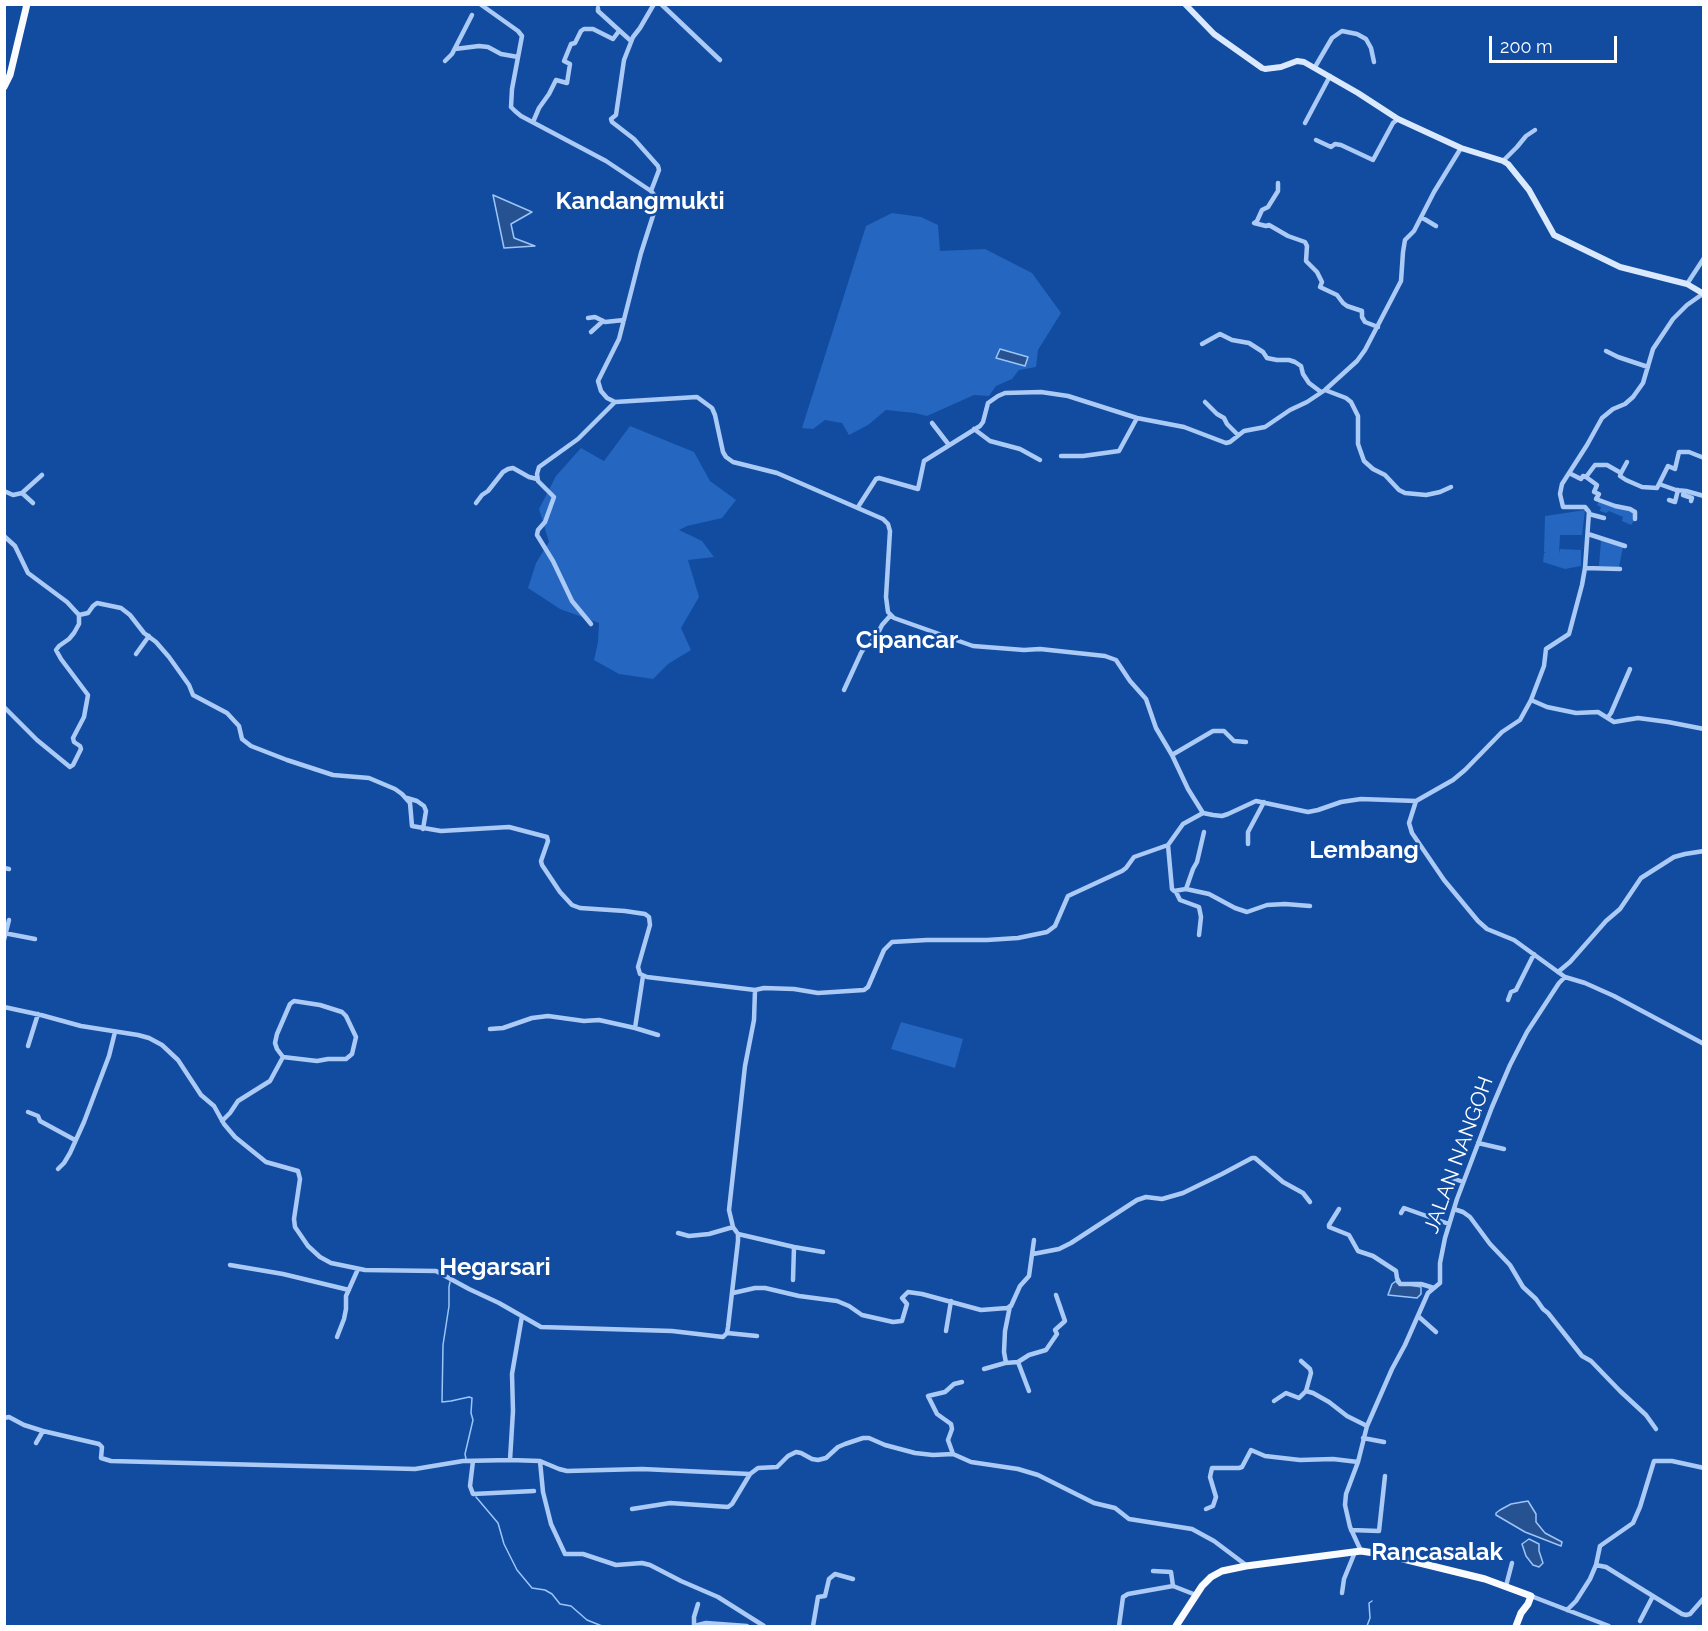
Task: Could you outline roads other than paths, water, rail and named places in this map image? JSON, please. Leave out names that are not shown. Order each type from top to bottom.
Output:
[{"type":"main road","points":[[4,87],[10,75],[27,4]]},
{"type":"main road","points":[[1176,1626],[1202,1586],[1217,1573],[1246,1566],[1358,1552],[1383,1554],[1485,1579],[1531,1596],[1516,1626]]},
{"type":"street","points":[[480,4],[522,36],[511,106],[521,116],[606,161],[651,191],[658,200],[641,253],[619,339],[598,381],[601,391],[607,398],[615,402],[697,397],[712,408],[723,452],[733,462],[777,473],[883,519],[890,531],[886,597],[890,616],[972,646],[1040,649],[1105,656],[1116,660],[1146,699],[1159,735],[1203,813]]},
{"type":"street","points":[[651,191],[658,166],[634,139],[611,119],[616,115],[624,60],[631,41],[654,4]]},
{"type":"street","points":[[660,4],[720,60]]},
{"type":"street","points":[[79,615],[88,613],[98,603],[121,608],[169,657],[189,684],[193,695],[227,713],[238,724],[244,741],[287,760],[333,775],[369,778],[395,789],[406,798],[411,807],[411,826],[441,831],[509,827],[547,837],[548,841],[541,861],[542,866],[572,905],[580,908],[625,911],[649,917],[650,925],[638,967],[643,976],[755,990],[759,988],[794,989],[818,993],[864,990],[868,987],[884,950],[892,942],[1018,938],[1047,932],[1055,926],[1068,896],[1122,871],[1134,857],[1168,845],[1183,824],[1203,813],[1222,816],[1252,802],[1264,802],[1308,812],[1341,802],[1361,799],[1416,801],[1453,780],[1502,732],[1520,720],[1531,700],[1544,666],[1546,649],[1569,634],[1585,568],[1589,510],[1586,507],[1566,508],[1562,506],[1561,487],[1602,418],[1613,409],[1625,404],[1643,383],[1653,350],[1673,319],[1687,304],[1703,294],[1687,284],[1620,267],[1554,235],[1529,190],[1515,171],[1503,161],[1461,148],[1398,119],[1315,67],[1300,61],[1281,67],[1262,68],[1214,34],[1185,4]]},
{"type":"street","points":[[598,8],[598,11],[631,41]]},
{"type":"street","points":[[445,61],[472,15]]},
{"type":"street","points":[[533,122],[556,80],[567,83],[570,64],[564,61],[571,44],[575,43],[581,31],[593,29],[613,39],[619,31]]},
{"type":"street","points":[[1315,67],[1332,38],[1342,31],[1357,33],[1366,39],[1374,62]]},
{"type":"street","points":[[454,49],[488,47],[501,54],[518,57]]},
{"type":"street","points":[[1305,123],[1330,76]]},
{"type":"street","points":[[1316,140],[1331,147],[1337,144],[1373,160],[1393,123],[1398,119]]},
{"type":"street","points":[[1503,161],[1526,136],[1535,130]]},
{"type":"street","points":[[858,507],[876,478],[918,489],[924,461],[983,422],[988,403],[1005,393],[1041,392],[1068,396],[1137,418],[1184,427],[1226,443],[1246,431],[1265,427],[1290,410],[1307,402],[1357,361],[1365,350],[1401,281],[1405,240],[1414,231],[1461,148]]},
{"type":"street","points":[[1278,183],[1278,191],[1254,224],[1269,225],[1288,236],[1305,242],[1306,261],[1317,272],[1322,282],[1320,288],[1337,295],[1347,306],[1362,312],[1365,322],[1378,327]]},
{"type":"street","points":[[1421,217],[1436,226]]},
{"type":"street","points":[[1687,284],[1704,258]]},
{"type":"street","points":[[588,318],[595,317],[603,321],[624,320]]},
{"type":"street","points":[[591,332],[603,321]]},
{"type":"street","points":[[1202,344],[1221,334],[1232,340],[1249,343],[1263,352],[1267,358],[1295,362],[1301,366],[1309,383],[1351,402],[1358,416],[1358,444],[1364,461],[1373,469],[1386,475],[1399,490],[1406,494],[1426,495],[1451,487]]},
{"type":"street","points":[[1606,351],[1648,367]]},
{"type":"street","points":[[537,478],[539,468],[578,440],[615,402]]},
{"type":"street","points":[[1205,402],[1224,418],[1238,435]]},
{"type":"street","points":[[1061,456],[1083,456],[1119,451],[1137,418]]},
{"type":"street","points":[[932,423],[949,445]]},
{"type":"street","points":[[974,429],[990,441],[1020,449],[1040,460]]},
{"type":"street","points":[[1569,473],[1581,479],[1583,476],[1586,477],[1595,465],[1607,465],[1621,473],[1620,476],[1642,487],[1657,488],[1668,466],[1675,469],[1679,452],[1689,452],[1704,458]]},
{"type":"street","points":[[1621,473],[1627,462]]},
{"type":"street","points":[[476,503],[508,468],[537,478],[554,497],[545,522],[537,535],[553,561],[572,601],[591,624]]},
{"type":"street","points":[[4,491],[14,495],[22,493],[42,475]]},
{"type":"street","points":[[1586,477],[1597,485],[1594,492],[1599,494],[1596,499],[1630,509],[1635,512],[1635,519]]},
{"type":"street","points":[[1659,484],[1704,496]]},
{"type":"street","points":[[1669,500],[1675,502],[1681,490]]},
{"type":"street","points":[[1681,490],[1683,495],[1692,498],[1691,501]]},
{"type":"street","points":[[22,493],[33,503]]},
{"type":"street","points":[[1589,514],[1604,518]]},
{"type":"street","points":[[1588,534],[1625,546]]},
{"type":"street","points":[[4,536],[15,546],[28,573],[67,602],[79,615],[79,624],[74,633],[58,646],[57,651],[88,695],[84,717],[73,738],[74,742],[81,747],[73,765],[70,766],[37,740],[4,706]]},
{"type":"street","points":[[1585,568],[1620,568]]},
{"type":"street","points":[[844,690],[861,653],[866,645],[875,639],[890,616]]},
{"type":"street","points":[[136,654],[148,636]]},
{"type":"street","points":[[1608,717],[1630,669]]},
{"type":"street","points":[[1531,700],[1547,707],[1576,713],[1598,712],[1614,722],[1638,718],[1704,729]]},
{"type":"street","points":[[1172,755],[1213,731],[1224,731],[1234,741],[1246,742]]},
{"type":"street","points":[[406,798],[424,806],[426,811],[423,829]]},
{"type":"street","points":[[1416,801],[1409,823],[1412,833],[1444,880],[1487,929],[1514,940],[1565,977],[1614,996],[1704,1044]]},
{"type":"street","points":[[1248,844],[1248,832],[1264,802]]},
{"type":"street","points":[[1186,889],[1197,862],[1204,832]]},
{"type":"street","points":[[1168,845],[1172,889],[1180,900],[1199,907],[1201,917],[1199,935]]},
{"type":"street","points":[[1558,972],[1620,909],[1641,878],[1674,857],[1704,851]]},
{"type":"street","points":[[1176,892],[1186,889],[1209,894],[1246,912],[1267,905],[1310,906]]},
{"type":"street","points":[[4,940],[9,920]]},
{"type":"street","points":[[5,933],[35,939]]},
{"type":"street","points":[[1508,1000],[1511,992],[1516,990],[1534,954]]},
{"type":"street","points":[[635,1028],[643,976]]},
{"type":"street","name":"JALAN NANGOH","points":[[1358,1552],[1347,1518],[1345,1500],[1367,1426],[1428,1293],[1440,1283],[1440,1263],[1449,1224],[1478,1143],[1518,1046],[1565,977]]},
{"type":"street","points":[[4,1007],[81,1026],[138,1035],[149,1038],[162,1046],[178,1060],[201,1095],[214,1106],[235,1137],[266,1162],[298,1171],[300,1179],[294,1219],[295,1227],[308,1246],[320,1257],[332,1263],[358,1269],[436,1271],[541,1326],[549,1328],[672,1331],[723,1337],[727,1333],[733,1293],[738,1234],[733,1227],[729,1210],[745,1066],[754,1020],[755,990]]},
{"type":"street","points":[[294,1001],[320,1005],[342,1012],[356,1037],[352,1054],[346,1059],[284,1058],[275,1043],[290,1004],[294,1001]]},
{"type":"street","points":[[28,1046],[38,1014]]},
{"type":"street","points":[[490,1029],[548,1016],[584,1021],[599,1020],[658,1035]]},
{"type":"street","points":[[58,1169],[70,1153],[98,1088],[115,1032]]},
{"type":"street","points":[[222,1121],[238,1101],[270,1081],[284,1058]]},
{"type":"street","points":[[28,1112],[75,1140]]},
{"type":"street","points":[[1478,1143],[1504,1149]]},
{"type":"street","points":[[1033,1254],[1059,1249],[1071,1243],[1137,1200],[1146,1197],[1162,1199],[1183,1193],[1252,1158],[1255,1158],[1283,1182],[1303,1193],[1310,1202]]},
{"type":"street","points":[[1448,1183],[1455,1179],[1463,1182]]},
{"type":"street","points":[[1401,1213],[1404,1208],[1449,1224]]},
{"type":"street","points":[[1339,1209],[1329,1227],[1349,1236],[1358,1251],[1373,1256],[1396,1271],[1400,1284],[1421,1284],[1434,1288]]},
{"type":"street","points":[[1454,1209],[1470,1217],[1490,1244],[1510,1265],[1523,1287],[1548,1313],[1582,1356],[1591,1361],[1646,1415],[1656,1429]]},
{"type":"street","points":[[678,1233],[688,1236],[709,1234],[733,1227]]},
{"type":"street","points":[[738,1234],[823,1252]]},
{"type":"street","points":[[1006,1363],[1005,1331],[1010,1306],[1020,1286],[1029,1276],[1034,1240]]},
{"type":"street","points":[[793,1280],[794,1247]]},
{"type":"street","points":[[230,1264],[349,1290]]},
{"type":"street","points":[[337,1337],[345,1319],[345,1300],[358,1269]]},
{"type":"street","points":[[733,1293],[765,1288],[799,1296],[837,1301],[862,1315],[893,1322],[902,1321],[907,1304],[902,1298],[908,1292],[981,1310],[996,1310],[1010,1306]]},
{"type":"street","points":[[984,1369],[1018,1362],[1029,1355],[1046,1350],[1057,1334],[1054,1330],[1065,1321],[1056,1295]]},
{"type":"street","points":[[946,1331],[951,1301]]},
{"type":"street","points":[[510,1460],[513,1411],[512,1374],[522,1316]]},
{"type":"street","points":[[1418,1316],[1436,1332]]},
{"type":"street","points":[[727,1333],[757,1336]]},
{"type":"street","points":[[1274,1401],[1286,1393],[1299,1398],[1306,1391],[1311,1373],[1310,1369],[1300,1361]]},
{"type":"street","points":[[1018,1362],[1029,1391]]},
{"type":"street","points":[[953,1454],[948,1440],[952,1429],[951,1424],[937,1414],[928,1396],[945,1392],[954,1384],[962,1382]]},
{"type":"street","points":[[1306,1391],[1317,1395],[1347,1416],[1367,1426]]},
{"type":"street","points":[[4,1418],[9,1417],[43,1431],[99,1444],[102,1447],[101,1458],[111,1461],[415,1469],[462,1461],[510,1460],[540,1461],[567,1471],[651,1469],[750,1474]]},
{"type":"street","points":[[36,1443],[43,1431]]},
{"type":"street","points":[[633,1509],[670,1503],[728,1507],[750,1474],[758,1468],[777,1467],[788,1456],[796,1452],[812,1459],[826,1458],[838,1447],[869,1438],[885,1445],[924,1455],[953,1454],[970,1462],[1018,1468],[1038,1475],[1094,1503],[1115,1508],[1129,1519],[1192,1529],[1214,1541],[1246,1566]]},
{"type":"street","points":[[1363,1438],[1384,1442]]},
{"type":"street","points":[[1206,1509],[1213,1506],[1216,1497],[1210,1477],[1212,1467],[1242,1467],[1251,1450],[1265,1456],[1300,1460],[1333,1459],[1358,1462]]},
{"type":"street","points":[[472,1461],[470,1486],[473,1494],[534,1491]]},
{"type":"street","points":[[540,1461],[543,1492],[551,1524],[565,1554],[584,1554],[616,1565],[642,1563],[650,1565],[718,1597],[762,1626]]},
{"type":"street","points":[[1567,1610],[1585,1587],[1596,1565],[1600,1546],[1633,1523],[1654,1461],[1672,1461],[1704,1468]]},
{"type":"street","points":[[1351,1530],[1379,1531],[1384,1476]]},
{"type":"street","points":[[1342,1593],[1344,1579],[1358,1552]]},
{"type":"street","points":[[1506,1586],[1512,1563]]},
{"type":"street","points":[[1596,1565],[1606,1567],[1623,1580],[1686,1615],[1690,1614],[1704,1598]]},
{"type":"street","points":[[1153,1571],[1171,1572],[1173,1586]]},
{"type":"street","points":[[813,1626],[818,1597],[825,1596],[829,1579],[836,1574],[853,1579]]},
{"type":"street","points":[[1119,1626],[1123,1597],[1128,1594],[1173,1586],[1196,1595]]},
{"type":"street","points":[[1531,1596],[1609,1626]]},
{"type":"street","points":[[1640,1621],[1653,1596]]},
{"type":"street","points":[[698,1604],[694,1626],[706,1623],[747,1626]]},
{"type":"waterway","points":[[452,1277],[453,1272]]},
{"type":"waterway","points":[[450,1282],[443,1345],[442,1402],[472,1398],[473,1420],[465,1454],[466,1459]]},
{"type":"waterway","points":[[476,1497],[498,1523],[504,1544],[517,1570],[532,1588],[545,1590],[552,1594],[560,1604],[571,1606],[587,1620],[602,1626]]},
{"type":"waterway","points":[[1367,1626],[1370,1618],[1369,1603],[1372,1601]]},
{"type":"district","name":"Kandangmukti","points":[[640,202]]},
{"type":"district","name":"Cipancar","points":[[907,641]]},
{"type":"district","name":"Lembang","points":[[1364,851]]},
{"type":"district","name":"Hegarsari","points":[[495,1268]]},
{"type":"district","name":"Rancasalak","points":[[1437,1553]]}]
